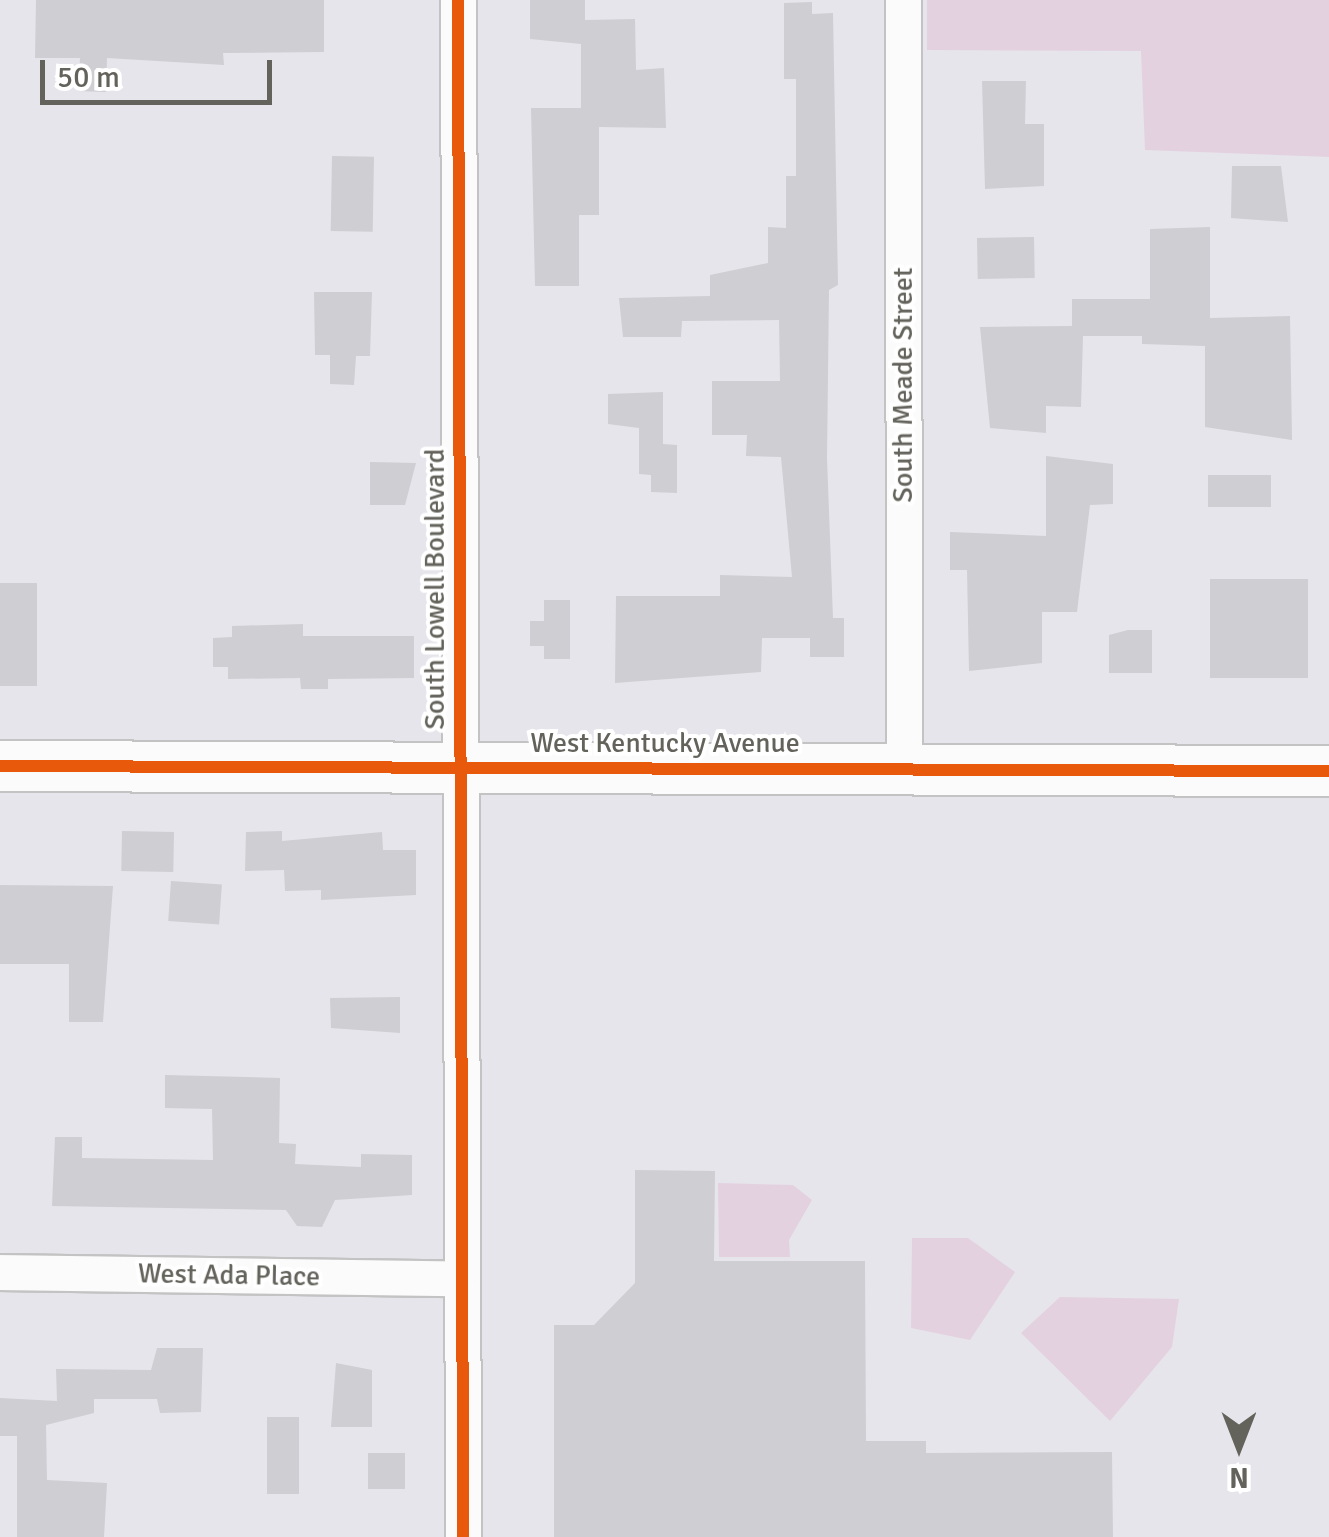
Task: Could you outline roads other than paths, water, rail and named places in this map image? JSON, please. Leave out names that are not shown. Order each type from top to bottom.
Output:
[{"type":"street","name":"South Lowell Boulevard","points":[[458,0],[461,767],[457,1278],[463,1537]]},
{"type":"street","name":"South Meade Street","points":[[904,0],[904,769]]},
{"type":"street","name":"West Kentucky Avenue","points":[[0,766],[1329,772]]},
{"type":"street","name":"West Ada Place","points":[[0,1272],[457,1278]]}]
